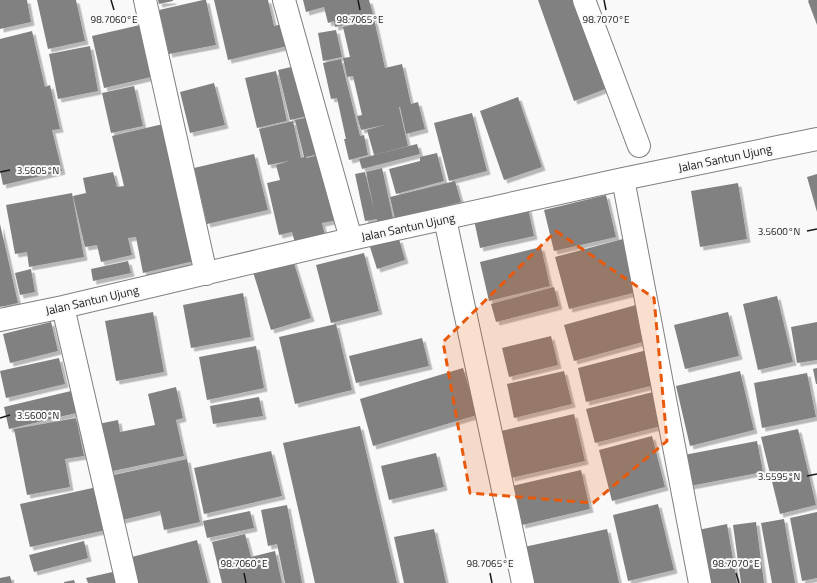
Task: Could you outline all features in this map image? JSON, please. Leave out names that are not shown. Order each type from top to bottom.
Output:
[{"type":"street","points":[[145,0],[206,274]]},
{"type":"street","points":[[284,0],[351,239]]},
{"type":"street","points":[[584,0],[639,146]]},
{"type":"street","name":"Jalan Santun Ujung","points":[[0,320],[206,274],[351,239],[623,179],[817,139]]},
{"type":"street","points":[[623,179],[700,583]]},
{"type":"street","points":[[445,219],[523,583]]},
{"type":"street","points":[[63,307],[127,583]]},
{"type":"highlighted area","points":[[556,231],[654,298],[667,441],[593,503],[470,493],[443,342]]},
{"type":"building","points":[[0,0],[27,0],[31,22],[0,29]]},
{"type":"building","points":[[37,0],[76,0],[85,41],[48,49]]},
{"type":"building","points":[[158,0],[173,0],[173,1],[159,4]]},
{"type":"building","points":[[206,0],[216,45],[169,54],[159,10]]},
{"type":"building","points":[[214,0],[268,0],[274,26],[287,23],[292,45],[228,60]]},
{"type":"building","points":[[303,0],[369,0],[374,18],[335,27],[334,21],[328,23],[324,7],[306,12]]},
{"type":"building","points":[[538,0],[577,0],[608,88],[574,101]]},
{"type":"building","points":[[817,0],[817,25],[808,1]]},
{"type":"building","points":[[374,19],[385,68],[402,64],[411,104],[418,102],[425,129],[406,134],[399,107],[408,146],[374,155],[367,130],[384,125],[361,130],[357,116],[362,115],[353,76],[347,77],[343,58],[350,57],[343,27]]},
{"type":"building","points":[[140,25],[151,77],[104,88],[92,36]]},
{"type":"building","points":[[336,30],[342,57],[323,61],[318,33]]},
{"type":"building","points":[[32,31],[45,87],[50,85],[60,129],[52,130],[62,171],[3,185],[0,170],[0,39]]},
{"type":"building","points":[[90,46],[98,91],[58,99],[49,54]]},
{"type":"building","points":[[341,59],[360,136],[364,135],[368,155],[349,160],[337,98],[331,99],[323,63]]},
{"type":"building","points":[[300,65],[312,115],[290,120],[278,70]]},
{"type":"building","points":[[276,71],[287,121],[257,128],[245,78]]},
{"type":"building","points":[[214,83],[225,125],[190,133],[180,92]]},
{"type":"building","points":[[134,86],[143,126],[111,133],[102,93]]},
{"type":"building","points":[[518,97],[542,167],[504,180],[480,111]]},
{"type":"building","points":[[472,113],[487,171],[449,181],[434,123]]},
{"type":"building","points":[[315,116],[324,153],[306,157],[326,153],[338,220],[322,223],[325,236],[295,243],[292,232],[279,235],[267,183],[280,180],[276,165],[289,161],[268,165],[259,129],[293,121],[301,158],[304,157],[295,120]]},
{"type":"building","points":[[163,124],[194,261],[143,273],[136,237],[128,238],[132,255],[101,262],[97,245],[85,247],[73,196],[86,193],[83,178],[113,172],[117,187],[124,186],[112,136]]},
{"type":"building","points":[[417,144],[420,154],[362,169],[359,159]]},
{"type":"building","points":[[437,153],[444,181],[396,194],[389,169],[420,161],[420,157]]},
{"type":"building","points":[[254,154],[268,210],[207,224],[194,168]]},
{"type":"building","points":[[382,168],[393,218],[377,222],[377,219],[365,221],[355,174],[365,172],[375,214],[366,172]]},
{"type":"building","points":[[817,174],[817,212],[807,177]]},
{"type":"building","points":[[455,181],[461,202],[395,219],[390,197]]},
{"type":"building","points":[[738,183],[747,239],[700,247],[691,191]]},
{"type":"building","points":[[72,193],[84,257],[29,267],[27,252],[15,254],[6,205]]},
{"type":"building","points":[[606,195],[616,237],[554,251],[544,210]]},
{"type":"building","points":[[528,208],[534,236],[480,248],[474,220]]},
{"type":"building","points":[[0,224],[18,303],[0,307]]},
{"type":"building","points":[[399,239],[405,260],[377,269],[370,247]]},
{"type":"building","points":[[623,239],[637,292],[569,309],[555,257]]},
{"type":"building","points":[[541,247],[550,286],[489,301],[480,262]]},
{"type":"building","points":[[364,253],[379,311],[331,323],[316,265]]},
{"type":"building","points":[[293,260],[311,318],[271,330],[253,272]]},
{"type":"building","points":[[128,261],[131,273],[93,281],[91,269]]},
{"type":"building","points":[[31,269],[35,292],[20,295],[15,273]]},
{"type":"building","points":[[554,287],[559,306],[496,322],[491,304]]},
{"type":"building","points":[[243,293],[251,337],[191,348],[183,305]]},
{"type":"building","points":[[777,296],[793,362],[758,370],[743,304]]},
{"type":"building","points":[[636,305],[646,341],[574,361],[564,325]]},
{"type":"building","points":[[153,312],[164,372],[116,381],[105,321]]},
{"type":"building","points":[[728,312],[739,356],[685,369],[674,325]]},
{"type":"building","points":[[51,322],[58,351],[10,363],[3,334]]},
{"type":"building","points":[[817,322],[817,360],[797,363],[791,327]]},
{"type":"building","points":[[336,324],[352,390],[295,404],[279,337]]},
{"type":"building","points":[[551,336],[558,365],[509,377],[502,348]]},
{"type":"building","points":[[422,338],[429,366],[356,383],[349,356]]},
{"type":"building","points":[[256,346],[264,388],[207,400],[199,357]]},
{"type":"building","points":[[651,349],[659,384],[586,402],[578,368]]},
{"type":"building","points":[[59,358],[65,384],[6,398],[0,371]]},
{"type":"building","points":[[463,368],[477,415],[373,446],[360,399]]},
{"type":"building","points":[[817,368],[817,384],[816,384],[813,369]]},
{"type":"building","points":[[564,371],[572,404],[514,418],[507,384]]},
{"type":"building","points":[[740,371],[754,430],[690,446],[676,386]]},
{"type":"building","points":[[807,373],[816,417],[762,428],[754,383]]},
{"type":"building","points":[[176,387],[183,418],[176,420],[184,456],[108,472],[98,424],[118,420],[120,432],[155,425],[148,394]]},
{"type":"building","points":[[71,391],[76,413],[9,429],[4,407]]},
{"type":"building","points":[[653,392],[661,426],[595,443],[586,409]]},
{"type":"building","points":[[259,397],[263,416],[213,424],[210,406]]},
{"type":"building","points":[[574,414],[585,461],[511,478],[501,431]]},
{"type":"building","points":[[76,418],[84,456],[65,459],[70,487],[27,495],[14,429]]},
{"type":"building","points":[[360,426],[397,583],[315,583],[283,443]]},
{"type":"building","points":[[798,429],[816,505],[780,514],[761,437]]},
{"type":"building","points":[[652,436],[665,487],[612,501],[599,450]]},
{"type":"building","points":[[757,441],[763,472],[690,486],[684,455]]},
{"type":"building","points":[[271,451],[282,496],[204,514],[194,468]]},
{"type":"building","points":[[436,453],[444,487],[389,500],[381,466]]},
{"type":"building","points":[[187,459],[200,522],[164,530],[160,511],[118,521],[109,476]]},
{"type":"building","points":[[581,470],[590,509],[522,525],[512,486]]},
{"type":"building","points":[[97,487],[106,530],[30,547],[20,504]]},
{"type":"building","points":[[658,504],[674,570],[628,581],[613,515]]},
{"type":"building","points":[[287,505],[302,583],[285,583],[277,544],[268,546],[261,510]]},
{"type":"building","points":[[250,511],[254,528],[207,538],[203,521]]},
{"type":"building","points":[[817,512],[817,578],[802,581],[790,518]]},
{"type":"building","points":[[784,519],[795,583],[772,583],[761,523]]},
{"type":"building","points":[[756,522],[764,583],[741,583],[733,525]]},
{"type":"building","points":[[727,524],[737,583],[707,583],[698,530]]},
{"type":"building","points":[[434,529],[446,583],[404,583],[394,537]]},
{"type":"building","points":[[607,529],[619,583],[531,583],[524,547]]},
{"type":"building","points":[[245,534],[251,557],[275,551],[282,583],[222,583],[212,542]]},
{"type":"building","points":[[197,540],[208,583],[134,583],[128,558]]},
{"type":"building","points":[[84,541],[88,558],[34,572],[29,555]]},
{"type":"building","points":[[117,571],[120,583],[88,583],[86,578]]},
{"type":"building","points":[[10,576],[12,583],[0,583],[0,578]]},
{"type":"building","points":[[74,580],[75,583],[64,583],[64,582]]}]
